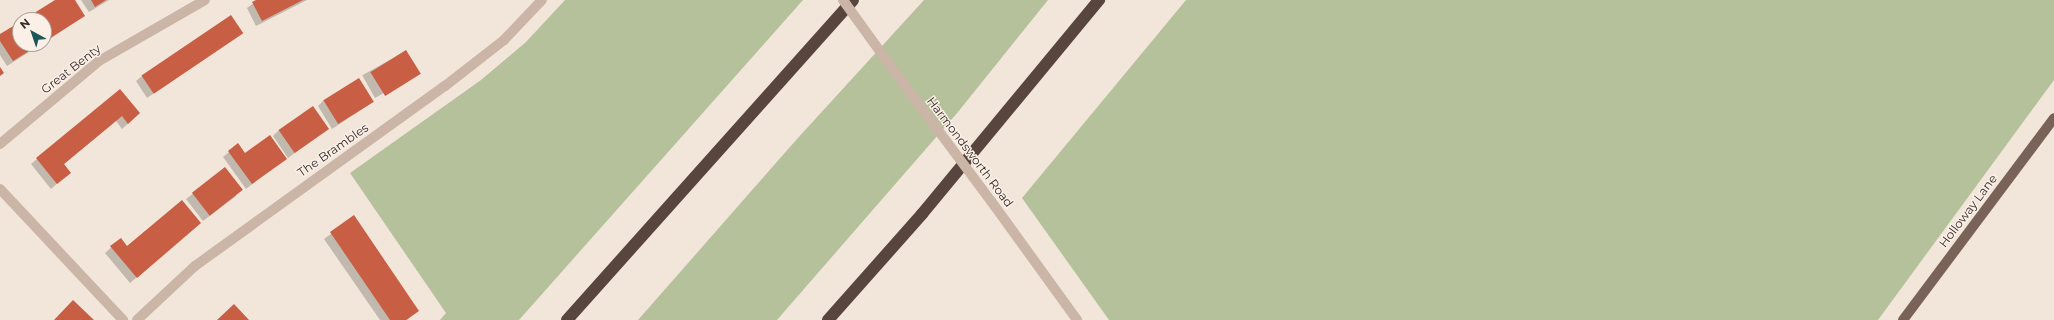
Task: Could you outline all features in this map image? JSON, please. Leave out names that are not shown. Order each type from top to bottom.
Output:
[{"type":"highway","points":[[567,320],[853,0]]},
{"type":"highway","points":[[828,320],[922,214],[1099,0]]},
{"type":"main road","name":"Holloway Lane","points":[[1903,320],[2054,118]]},
{"type":"street","name":"Great Benty","points":[[0,144],[98,61],[205,0]]},
{"type":"street","name":"The Brambles","points":[[137,320],[195,266],[445,86],[504,40],[542,0]]},
{"type":"street","name":"Harmondsworth Road","points":[[843,0],[1077,320]]},
{"type":"street","points":[[0,189],[123,320]]},
{"type":"green space","points":[[565,0],[803,0],[519,320],[440,320],[446,313],[350,173],[481,80],[526,42]]},
{"type":"green space","points":[[924,0],[1048,0],[958,112],[777,320],[638,320],[797,139]]},
{"type":"green space","points":[[1186,0],[2054,0],[2054,80],[1878,320],[1109,320],[1022,198]]},
{"type":"building","points":[[55,0],[75,0],[85,16],[52,37],[52,12],[36,12]]},
{"type":"building","points":[[91,0],[106,0],[95,7]]},
{"type":"building","points":[[256,0],[303,0],[262,21],[252,2]]},
{"type":"building","points":[[231,15],[243,33],[154,94],[141,75]]},
{"type":"building","points":[[12,27],[12,52],[27,52],[13,61],[0,41],[0,34]]},
{"type":"building","points":[[406,50],[421,74],[385,96],[370,72]]},
{"type":"building","points":[[0,67],[4,73],[0,76]]},
{"type":"building","points":[[359,78],[374,102],[338,124],[323,100]]},
{"type":"building","points":[[120,89],[140,113],[128,124],[122,116],[64,164],[71,173],[57,184],[36,158]]},
{"type":"building","points":[[313,106],[329,129],[295,153],[279,130]]},
{"type":"building","points":[[270,135],[287,159],[252,184],[228,151],[238,143],[245,153]]},
{"type":"building","points":[[225,167],[243,190],[210,216],[192,193]]},
{"type":"building","points":[[182,200],[201,223],[137,278],[110,246],[121,238],[127,246]]},
{"type":"building","points":[[354,215],[419,311],[406,320],[390,320],[330,232]]},
{"type":"building","points":[[73,300],[94,320],[54,320]]},
{"type":"building","points":[[234,304],[249,320],[217,320]]}]
